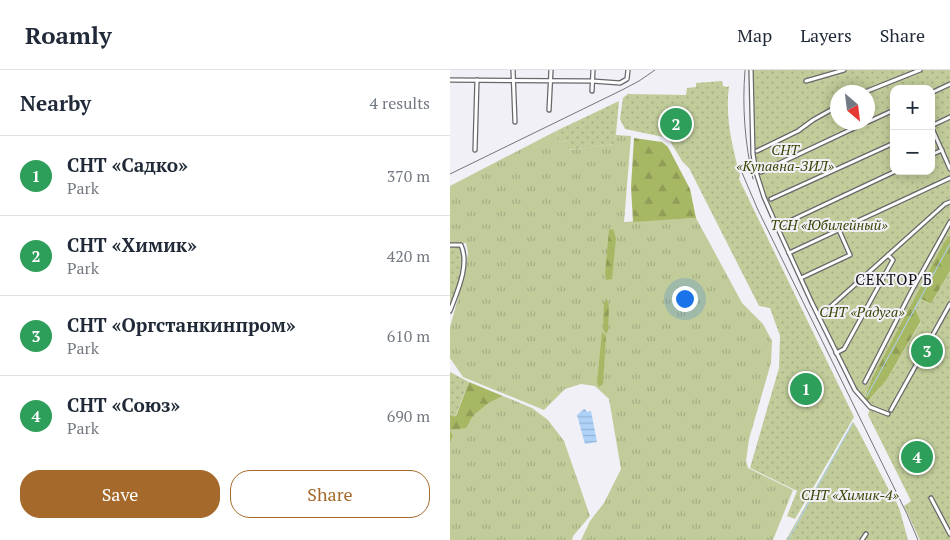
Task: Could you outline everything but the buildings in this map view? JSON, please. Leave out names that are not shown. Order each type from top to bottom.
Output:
[{"type":"street","points":[[513,70],[514,122]]},
{"type":"street","points":[[549,110],[551,70]]},
{"type":"street","points":[[592,91],[593,70]]},
{"type":"street","points":[[450,80],[592,81],[620,83],[626,80],[628,70]]},
{"type":"street","points":[[751,70],[753,154],[756,172],[764,197],[800,278],[855,390],[870,407],[888,414]]},
{"type":"street","points":[[806,81],[844,70]]},
{"type":"street","points":[[875,88],[920,70]]},
{"type":"street","points":[[475,150],[477,80]]},
{"type":"street","points":[[935,91],[950,84]]},
{"type":"street","points":[[757,152],[798,131],[830,110]]},
{"type":"street","points":[[875,118],[890,112]]},
{"type":"street","points":[[935,124],[950,117]]},
{"type":"street","points":[[761,172],[850,130]]},
{"type":"street","points":[[933,130],[950,169]]},
{"type":"street","points":[[771,199],[890,145]]},
{"type":"street","points":[[935,153],[942,150]]},
{"type":"street","points":[[777,227],[890,174]]},
{"type":"street","points":[[789,253],[950,178]]},
{"type":"street","points":[[819,317],[945,204],[950,202]]},
{"type":"street","points":[[865,382],[911,292],[950,222]]},
{"type":"street","points":[[800,278],[850,254],[839,230]]},
{"type":"street","points":[[450,245],[461,245],[464,252],[463,271],[450,311]]},
{"type":"street","points":[[836,352],[844,348],[893,260],[888,255]]},
{"type":"street","points":[[891,410],[950,304]]},
{"type":"street","points":[[931,498],[950,534]]},
{"type":"street","points":[[862,540],[866,534]]},
{"type":"green space","points":[[751,70],[950,70],[950,235],[944,242],[872,378],[864,400],[855,390],[812,303],[764,197],[756,172],[753,154]]},
{"type":"green space","points":[[722,81],[723,86],[729,86],[729,120],[740,175],[739,179],[854,417],[795,519],[787,516],[797,491],[750,468],[779,368],[780,336],[770,308],[759,306],[689,168],[682,161],[668,138],[625,129],[620,119],[623,98],[629,93],[686,95],[687,88],[696,87],[696,83]]},
{"type":"green space","points":[[619,101],[615,144],[568,150],[569,141],[559,142],[556,131]]},
{"type":"green space","points":[[556,131],[559,142],[569,141],[569,150],[614,144],[616,135],[631,136],[624,222],[696,218],[742,303],[763,324],[772,341],[771,363],[749,439],[746,461],[748,468],[793,490],[773,540],[581,540],[590,521],[604,503],[621,469],[609,399],[595,386],[581,384],[565,389],[544,410],[463,377],[450,358],[450,327],[465,273],[468,253],[466,243],[450,243],[450,186]]},
{"type":"green space","points":[[634,138],[662,142],[668,147],[690,189],[696,218],[633,222],[631,187]]},
{"type":"green space","points":[[613,229],[616,238],[612,279],[606,280],[609,230]]},
{"type":"green space","points":[[950,235],[950,271],[931,304],[921,299],[915,308],[921,321],[886,381],[866,403],[864,400],[872,378],[944,242]]},
{"type":"green space","points":[[450,245],[461,245],[464,261],[461,278],[450,311]]},
{"type":"green space","points":[[950,271],[950,540],[920,540],[904,506],[911,501],[868,415],[870,407],[866,403],[886,381],[921,322],[915,308],[921,299],[931,304]]},
{"type":"green space","points":[[607,299],[609,307],[608,331],[606,334],[603,329],[604,303]]},
{"type":"green space","points":[[602,332],[606,336],[603,384],[599,387],[597,383]]},
{"type":"green space","points":[[450,372],[469,382],[455,417],[450,415]]},
{"type":"green space","points":[[469,382],[503,396],[489,403],[474,415],[466,428],[450,430],[450,415],[456,416]]},
{"type":"green space","points":[[503,396],[532,408],[548,420],[564,441],[590,516],[573,536],[572,540],[450,540],[450,444],[453,435],[450,430],[470,422],[474,415],[489,403]]},
{"type":"green space","name":"СНТ «Химик-4»","points":[[853,422],[890,492],[892,491],[908,540],[786,540]]},
{"type":"green space","points":[[450,430],[453,435],[450,444]]},
{"type":"water","points":[[584,409],[587,412],[591,411],[597,442],[585,444],[577,415]]},
{"type":"waterway","points":[[867,396],[950,244]]},
{"type":"waterway","points":[[788,540],[852,424]]},
{"type":"railway","points":[[450,174],[622,90],[655,70]]},
{"type":"railway","points":[[745,70],[745,125],[753,179]]},
{"type":"railway","points":[[740,168],[758,210],[918,540]]},
{"type":"place","name":"СНТ «Химик»","points":[[676,124]]},
{"type":"place","name":"СНТ «Оргстанкинпром»","points":[[927,351]]},
{"type":"place","name":"СНТ «Садко»","points":[[806,389]]},
{"type":"place","name":"СНТ «Союз»","points":[[917,457]]},
{"type":"district","name":"СЕКТОР Б","points":[[894,280]]},
{"type":"park label","name":"СНТ «Купавна-ЗИЛ»","points":[[785,158]]},
{"type":"park label","name":"ТСН «Юбилейный»","points":[[829,225]]},
{"type":"park label","name":"СНТ «Радуга»","points":[[862,312]]}]
